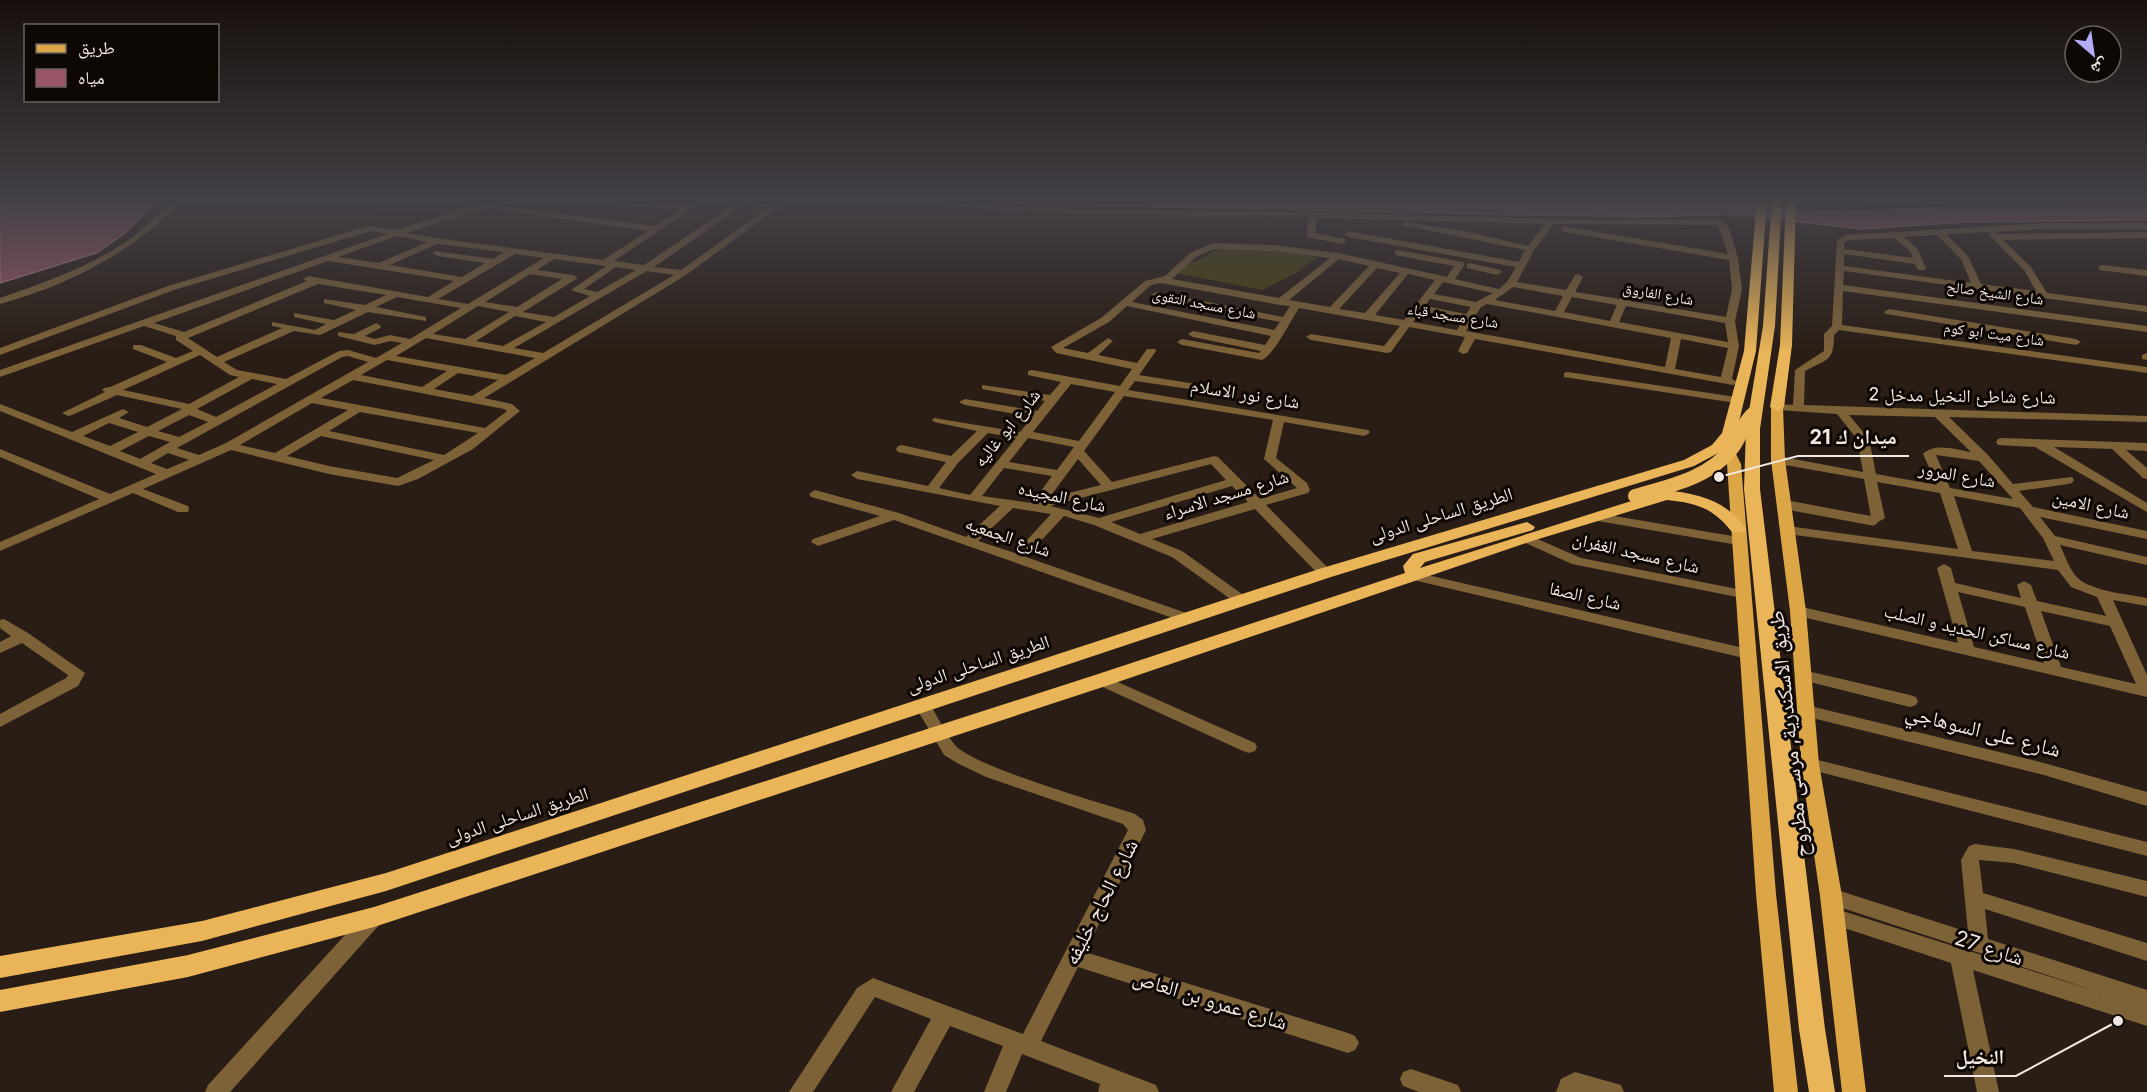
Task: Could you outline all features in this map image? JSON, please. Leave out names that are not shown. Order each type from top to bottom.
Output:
[{"type":"highway","points":[[1724,442],[1729,434],[1752,341],[1758,250]]},
{"type":"highway","points":[[1773,250],[1766,350],[1755,412],[1752,468],[1744,535],[1822,1092]]},
{"type":"highway","points":[[1777,407],[1786,345],[1790,250]]},
{"type":"highway","points":[[1414,576],[1411,571],[1414,562],[1426,555],[1683,481],[1715,465],[1735,445],[1743,422],[1755,412]]},
{"type":"highway","name":"الطريق الساحلى الدولى","points":[[0,967],[202,931],[326,900],[1325,573],[1677,467],[1700,458],[1724,442]]},
{"type":"highway","points":[[0,1002],[188,966],[374,917],[1102,680],[1526,538],[1666,495],[1678,496],[1716,507],[1726,514],[1744,535]]},
{"type":"main road","name":"طريق الاسكندرية, مرسى مطروح","points":[[1777,407],[1782,504],[1788,530],[1798,610],[1810,764],[1832,906],[1854,1092]]},
{"type":"main road","name":"طريق الاسكندرية, مرسى مطروح","points":[[1724,442],[1734,464],[1744,535],[1742,594],[1766,894],[1786,1092]]},
{"type":"street","points":[[0,301],[35,288],[117,250]]},
{"type":"street","points":[[0,352],[159,292],[296,250]]},
{"type":"street","points":[[0,374],[350,250]]},
{"type":"street","points":[[380,266],[416,250]]},
{"type":"street","points":[[505,250],[683,273]]},
{"type":"street","points":[[599,296],[576,290],[628,250]]},
{"type":"street","points":[[504,350],[599,296],[672,250]]},
{"type":"street","points":[[475,399],[683,273],[715,250]]},
{"type":"street","points":[[1144,307],[1168,278],[1203,250]]},
{"type":"street","points":[[1280,250],[1334,255],[1363,250]]},
{"type":"street","points":[[1280,302],[1337,250]]},
{"type":"street","points":[[1369,250],[1376,264]]},
{"type":"street","points":[[1388,266],[1400,250]]},
{"type":"street","points":[[1460,250],[1522,265]]},
{"type":"street","points":[[1460,333],[1481,303],[1502,292],[1511,284],[1530,250]]},
{"type":"street","points":[[1689,250],[1733,258]]},
{"type":"street","points":[[1726,381],[1734,346],[1730,321],[1737,289],[1731,250]]},
{"type":"street","points":[[1798,409],[1800,370],[1830,351],[1829,334],[1837,327],[1841,250]]},
{"type":"street","points":[[1856,250],[1919,262]]},
{"type":"street","points":[[1913,250],[1926,280]]},
{"type":"street","points":[[1957,250],[1965,258],[1978,287]]},
{"type":"street","points":[[2009,250],[2028,269],[2044,296]]},
{"type":"street","points":[[429,300],[513,251]]},
{"type":"street","points":[[437,253],[494,262]]},
{"type":"street","points":[[1311,337],[1385,351],[1428,296],[1460,264],[1398,253]]},
{"type":"street","points":[[0,547],[230,446],[382,360],[554,256]]},
{"type":"street","points":[[327,258],[463,280]]},
{"type":"street","points":[[1470,266],[1496,274],[1503,261]]},
{"type":"street","points":[[1376,264],[1502,292]]},
{"type":"street","points":[[1331,312],[1376,264]]},
{"type":"street","points":[[1840,268],[2147,309]]},
{"type":"street","points":[[2102,268],[2147,273]]},
{"type":"street","points":[[1367,318],[1407,270]]},
{"type":"street","points":[[529,271],[590,281]]},
{"type":"street","points":[[280,275],[555,320]]},
{"type":"street","points":[[1558,314],[1578,277]]},
{"type":"street","points":[[466,343],[570,278]]},
{"type":"street","points":[[144,323],[182,335],[316,281]]},
{"type":"street","points":[[1165,281],[1150,282],[1098,325],[1071,336],[1056,346],[1060,351],[1196,387]]},
{"type":"street","name":"شارع مسجد قباء","points":[[1165,281],[1741,383]]},
{"type":"street","name":"شارع الفاروق","points":[[1511,284],[1730,321]]},
{"type":"street","name":"شارع الشيخ صالح","points":[[1838,287],[2147,328]]},
{"type":"street","points":[[1613,324],[1630,288]]},
{"type":"street","points":[[2001,290],[2013,310]]},
{"type":"street","points":[[276,324],[316,333],[339,329],[366,309],[396,294]]},
{"type":"street","points":[[1888,294],[1890,335]]},
{"type":"street","points":[[1156,295],[1286,320]]},
{"type":"street","points":[[1428,296],[1558,314],[1734,346]]},
{"type":"street","points":[[327,301],[423,319]]},
{"type":"street","name":"شارع مسجد التقوى","points":[[1125,303],[1277,334]]},
{"type":"street","points":[[1182,342],[1259,357],[1264,356],[1296,305]]},
{"type":"street","points":[[1419,308],[1469,318]]},
{"type":"street","points":[[1889,312],[2076,342]]},
{"type":"street","points":[[298,315],[356,337],[377,342],[390,338],[412,342]]},
{"type":"street","points":[[2069,318],[2085,362]]},
{"type":"street","points":[[356,337],[376,326]]},
{"type":"street","name":"شارع ميت ابو كوم","points":[[1837,327],[2147,370]]},
{"type":"street","points":[[215,362],[292,328]]},
{"type":"street","points":[[1192,334],[1268,349]]},
{"type":"street","points":[[1463,351],[1472,334]]},
{"type":"street","points":[[182,335],[180,338],[182,341],[215,362],[248,377],[287,382]]},
{"type":"street","points":[[424,335],[545,357]]},
{"type":"street","points":[[1670,369],[1676,336]]},
{"type":"street","points":[[1089,358],[1108,341]]},
{"type":"street","points":[[137,347],[177,362]]},
{"type":"street","points":[[68,413],[201,351]]},
{"type":"street","points":[[1036,506],[1151,351]]},
{"type":"street","points":[[143,462],[339,354],[348,353],[509,379]]},
{"type":"street","points":[[424,390],[456,370]]},
{"type":"street","name":"شارع نور الاسلام","points":[[1032,373],[1122,391],[1364,432]]},
{"type":"street","points":[[1568,375],[1736,400]]},
{"type":"street","points":[[112,450],[248,377]]},
{"type":"street","points":[[230,446],[274,458],[390,482],[406,480],[447,459],[489,432],[511,416],[513,408],[352,377]]},
{"type":"street","name":"شارع ابو غاليه","points":[[973,499],[1068,380]]},
{"type":"street","points":[[986,387],[1053,399]]},
{"type":"street","points":[[111,391],[190,408],[197,415],[218,421]]},
{"type":"street","points":[[312,400],[489,432]]},
{"type":"street","points":[[965,402],[1040,415]]},
{"type":"street","points":[[0,407],[143,462],[168,474]]},
{"type":"street","name":"شارع شاطئ النخيل مدخل 2","points":[[1777,407],[1840,411],[2147,419]]},
{"type":"street","points":[[274,458],[359,408]]},
{"type":"street","points":[[1782,504],[1873,521],[1878,518],[1863,439],[1840,411]]},
{"type":"street","points":[[75,435],[123,412]]},
{"type":"street","points":[[1939,414],[1984,458],[2027,508],[2050,539],[2074,583],[2147,602]]},
{"type":"street","name":"شارع مسجد الاسراء","points":[[1142,538],[1305,489],[1270,459],[1279,418]]},
{"type":"street","points":[[109,419],[181,442]]},
{"type":"street","points":[[938,420],[1024,435],[1080,448],[1108,487]]},
{"type":"street","points":[[931,491],[954,460],[985,429]]},
{"type":"street","points":[[319,432],[447,459]]},
{"type":"street","points":[[2002,442],[2147,447]]},
{"type":"street","points":[[2036,442],[2147,508]]},
{"type":"street","points":[[2114,445],[2144,470]]},
{"type":"street","points":[[167,449],[202,460]]},
{"type":"street","points":[[902,449],[954,460]]},
{"type":"street","points":[[0,453],[110,499]]},
{"type":"street","points":[[1966,553],[1946,492],[1929,454],[1984,458]]},
{"type":"street","points":[[1036,506],[1213,460],[1325,573]]},
{"type":"street","name":"شارع المرور","points":[[1778,460],[2027,508]]},
{"type":"street","points":[[1001,464],[1060,474]]},
{"type":"street","name":"شارع المجيده","points":[[857,475],[973,499],[1036,506],[1099,522],[1178,554],[1241,600]]},
{"type":"street","points":[[2010,488],[2068,480]]},
{"type":"street","points":[[1099,522],[1235,481]]},
{"type":"street","points":[[133,489],[183,509]]},
{"type":"street","name":"شارع الجمعيه","points":[[814,494],[894,516],[1187,618]]},
{"type":"street","points":[[968,542],[1011,504]]},
{"type":"street","name":"شارع الامين","points":[[2027,508],[2147,536]]},
{"type":"street","points":[[1017,559],[1061,511]]},
{"type":"street","points":[[818,542],[894,516]]},
{"type":"street","points":[[1597,516],[1744,535]]},
{"type":"street","points":[[1788,530],[2065,567]]},
{"type":"street","name":"شارع مسجد الغفران","points":[[1526,538],[1577,561],[1742,594]]},
{"type":"street","points":[[2050,539],[2147,561]]},
{"type":"street","points":[[1944,568],[1967,650]]},
{"type":"street","name":"شارع الصفا","points":[[1414,576],[1748,654]]},
{"type":"street","points":[[2024,585],[2055,671]]},
{"type":"street","points":[[1949,586],[2116,622]]},
{"type":"street","points":[[2102,592],[2147,692]]},
{"type":"street","name":"شارع مساكن الحديد و الصلب","points":[[1798,610],[2147,692]]},
{"type":"street","points":[[0,721],[76,677],[74,670],[4,624]]},
{"type":"street","points":[[0,648],[23,636]]},
{"type":"street","points":[[1803,675],[1910,700]]},
{"type":"street","points":[[1102,680],[1249,747]]},
{"type":"street","name":"شارع الحاج خليفه","points":[[923,706],[950,751],[975,765],[1129,819],[1137,825],[1137,830],[1072,957],[995,1092]]},
{"type":"street","name":"شارع على السوهاجي","points":[[1806,711],[2043,769],[2147,799]]},
{"type":"street","points":[[1810,764],[2147,849]]},
{"type":"street","points":[[1979,945],[1970,856],[1980,851],[2086,872],[2147,888]]},
{"type":"street","points":[[1975,898],[2147,952]]},
{"type":"street","name":"شارع 27","points":[[1832,906],[1979,945],[2147,999]]},
{"type":"street","name":"شارع 27","points":[[1832,906],[1960,956],[2147,1017]]},
{"type":"street","points":[[216,1092],[374,917]]},
{"type":"street","points":[[1960,956],[1988,1092]]},
{"type":"street","name":"شارع عمرو بن العاص","points":[[1072,957],[1348,1043]]},
{"type":"street","points":[[800,1092],[864,993],[870,988],[878,988],[1022,1043],[1111,1085],[1148,1092]]},
{"type":"street","points":[[902,1092],[945,1014]]},
{"type":"street","points":[[1411,1079],[1450,1092]]},
{"type":"street","points":[[1567,1092],[1569,1086],[1575,1082],[1613,1092]]},
{"type":"shaded area","points":[[1216,250],[1277,250],[1317,257],[1296,273],[1262,290],[1176,273],[1190,261],[1195,262]]},
{"type":"water","points":[[0,250],[100,250],[96,253],[0,283]]},
{"type":"place","name":"ميدان ك 21","points":[[1719,477]]},
{"type":"place","name":"النخيل","points":[[2118,1021]]}]
